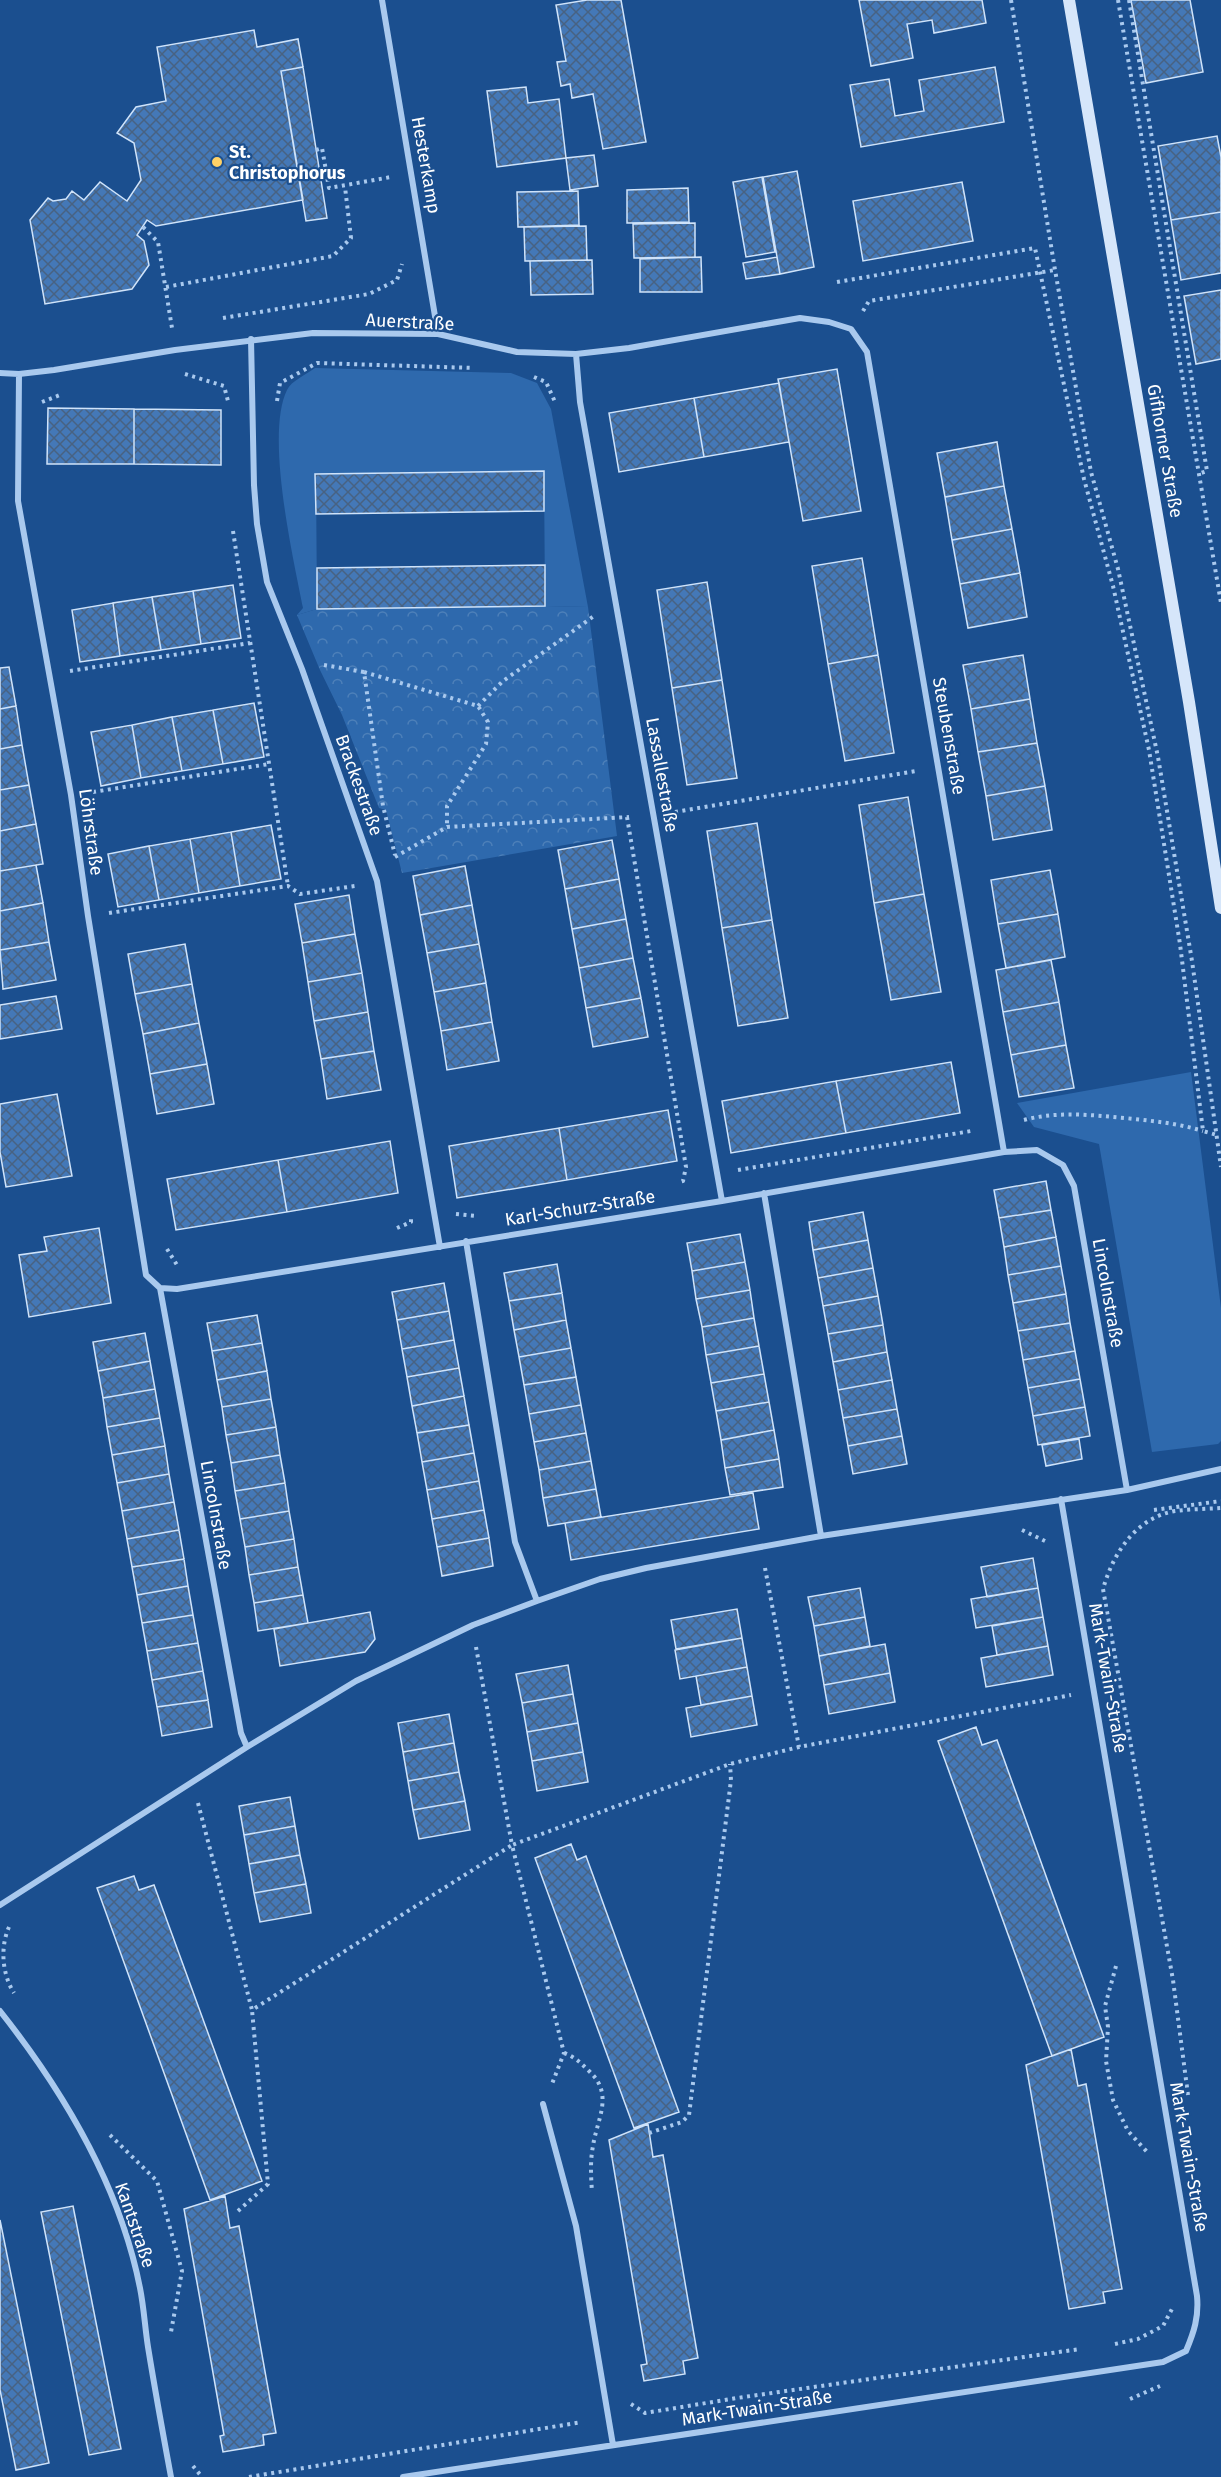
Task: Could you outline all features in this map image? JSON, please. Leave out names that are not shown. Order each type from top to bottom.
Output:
[{"type":"main road","name":"Gifhorner Straße","points":[[1069,0],[1189,702],[1221,908]]},
{"type":"street","name":"Hesterkamp","points":[[382,0],[438,334]]},
{"type":"street","name":"Auerstraße","points":[[0,373],[19,374],[54,370],[251,339],[314,333],[438,334],[517,352],[576,354],[629,348],[800,318],[829,321],[851,329]]},
{"type":"street","name":"Steubenstraße","points":[[851,329],[867,352],[1004,1152]]},
{"type":"street","name":"Brackestraße","points":[[251,339],[256,524],[267,582],[302,669],[377,881],[440,1246]]},
{"type":"street","name":"Lassallestraße","points":[[576,354],[580,402],[722,1201]]},
{"type":"street","name":"Löhrstraße","points":[[19,374],[18,501],[71,795],[88,916],[146,1275],[160,1288]]},
{"type":"street","name":"Lincolnstraße","points":[[1004,1152],[1037,1150],[1063,1165],[1074,1186],[1127,1490]]},
{"type":"street","name":"Karl-Schurz-Straße","points":[[160,1288],[177,1289],[722,1201],[1004,1152]]},
{"type":"street","points":[[764,1193],[821,1536]]},
{"type":"street","points":[[466,1241],[515,1542],[537,1601]]},
{"type":"street","name":"Lincolnstraße","points":[[160,1288],[241,1733],[247,1747]]},
{"type":"street","points":[[0,1905],[247,1747],[356,1681],[473,1625],[537,1601],[600,1579],[646,1568],[821,1536],[1127,1490],[1221,1469]]},
{"type":"street","name":"Mark-Twain-Straße","points":[[403,2477],[1163,2362],[1186,2351],[1195,2331],[1199,2314],[1197,2296],[1061,1499]]},
{"type":"street","name":"Kantstraße","points":[[0,2011],[35,2054],[71,2112],[99,2168],[119,2216],[140,2288],[171,2477]]},
{"type":"street","points":[[543,2104],[576,2226],[613,2445]]},
{"type":"path","points":[[1011,0],[1054,270],[1091,472],[1118,569],[1158,757],[1192,961],[1221,1167]]},
{"type":"path","points":[[1118,0],[1221,603]]},
{"type":"path","points":[[1129,0],[1208,471],[1198,474]]},
{"type":"path","points":[[316,150],[322,148],[329,188],[345,187],[412,173]]},
{"type":"path","points":[[391,177],[393,188]]},
{"type":"path","points":[[166,287],[333,256],[351,238],[345,187]]},
{"type":"path","points":[[143,227],[158,242],[175,350]]},
{"type":"path","points":[[837,282],[1035,248],[1084,479],[1113,586],[1149,750],[1180,944],[1203,1131]]},
{"type":"path","points":[[218,319],[369,294],[398,280],[404,256]]},
{"type":"path","points":[[851,329],[869,301],[1054,270]]},
{"type":"path","points":[[172,327],[184,325]]},
{"type":"path","points":[[276,408],[280,383],[317,363],[480,368]]},
{"type":"path","points":[[176,375],[186,374],[224,386],[230,409]]},
{"type":"path","points":[[526,374],[546,382],[557,408]]},
{"type":"path","points":[[39,404],[55,396],[66,394]]},
{"type":"path","points":[[232,528],[288,885],[300,894],[361,885]]},
{"type":"path","points":[[478,706],[503,681],[596,614],[618,609]]},
{"type":"path","points":[[49,670],[69,671],[250,643]]},
{"type":"path","points":[[67,660],[69,671]]},
{"type":"path","points":[[302,669],[324,665],[364,672],[478,706],[488,722],[486,744],[447,806],[447,827]]},
{"type":"path","points":[[364,672],[383,806],[397,868]]},
{"type":"path","points":[[71,795],[269,764]]},
{"type":"path","points":[[395,856],[447,827],[654,815],[939,767]]},
{"type":"path","points":[[627,817],[686,1167],[683,1181],[672,1183]]},
{"type":"path","points":[[88,916],[288,885]]},
{"type":"path","points":[[1024,1120],[1044,1115],[1076,1113],[1180,1124],[1217,1135]]},
{"type":"path","points":[[738,1171],[971,1131]]},
{"type":"path","points":[[395,1229],[411,1222],[411,1212]]},
{"type":"path","points":[[455,1214],[475,1216],[487,1214]]},
{"type":"path","points":[[166,1248],[175,1265],[184,1265]]},
{"type":"path","points":[[1190,2106],[1173,1980],[1103,1589],[1110,1566],[1119,1548],[1133,1533],[1150,1521],[1173,1512],[1221,1508]]},
{"type":"path","points":[[1015,1529],[1044,1539],[1049,1547]]},
{"type":"path","points":[[762,1546],[799,1747]]},
{"type":"path","points":[[473,1625],[512,1845],[564,2053],[543,2104]]},
{"type":"path","points":[[252,2010],[512,1845],[730,1764],[799,1747],[1079,1693]]},
{"type":"path","points":[[649,2133],[682,2122],[688,2115],[731,1780],[730,1764]]},
{"type":"path","points":[[193,1782],[252,2010],[268,2184],[238,2211]]},
{"type":"path","points":[[188,1808],[198,1802]]},
{"type":"path","points":[[15,1920],[6,1931],[1,1950],[1,1963],[7,1982],[18,1999]]},
{"type":"path","points":[[1118,1957],[1105,2006],[1108,2027],[1108,2070],[1113,2100],[1128,2131],[1152,2158]]},
{"type":"path","points":[[564,2053],[580,2061],[597,2078],[602,2088],[601,2119],[593,2144],[592,2194]]},
{"type":"path","points":[[1110,2345],[1138,2338],[1162,2326],[1177,2299]]},
{"type":"path","points":[[624,2398],[634,2408],[645,2413],[760,2394],[1087,2348]]},
{"type":"path","points":[[1130,2399],[1153,2391],[1167,2381]]},
{"type":"path","points":[[249,2477],[582,2422]]},
{"type":"green space","points":[[315,368],[511,373],[537,383],[551,409],[588,607],[545,606],[544,471],[316,474],[317,609],[297,615],[303,608],[283,497],[279,436],[281,410],[287,390]]},
{"type":"green space","points":[[588,607],[617,836],[402,873],[386,810],[379,808],[342,715],[297,615],[317,609]]},
{"type":"green space","points":[[1191,1072],[1221,1308],[1221,1441],[1218,1444],[1152,1452],[1099,1144],[1034,1127],[1017,1103]]},
{"type":"building","points":[[587,0],[621,0],[646,142],[603,149],[593,94],[572,98],[570,84],[561,86],[557,62],[566,61],[556,5]]},
{"type":"building","points":[[859,0],[982,0],[986,23],[934,33],[932,20],[907,24],[913,58],[871,66]]},
{"type":"building","points":[[1131,0],[1190,0],[1203,72],[1146,83]]},
{"type":"building","name":"St. Christophorus","points":[[254,30],[257,47],[298,39],[303,67],[281,71],[303,200],[156,226],[147,220],[137,235],[144,241],[149,265],[132,289],[45,304],[30,220],[48,198],[53,201],[66,199],[72,191],[84,200],[100,182],[127,201],[141,180],[134,143],[117,133],[136,107],[166,101],[157,47]]},
{"type":"building","points":[[303,67],[327,218],[306,221],[281,71]]},
{"type":"building","points":[[995,67],[1004,122],[861,147],[850,85],[889,79],[895,116],[924,111],[919,80]]},
{"type":"building","points":[[526,87],[528,103],[559,99],[566,158],[497,167],[487,91]]},
{"type":"building","points":[[1217,136],[1221,157],[1221,212],[1171,220],[1158,146]]},
{"type":"building","points":[[594,155],[598,186],[570,190],[566,158]]},
{"type":"building","points":[[797,171],[814,267],[780,274],[763,177]]},
{"type":"building","points":[[762,177],[775,252],[746,257],[733,182]]},
{"type":"building","points":[[962,182],[973,241],[863,261],[853,201]]},
{"type":"building","points":[[688,188],[689,222],[627,223],[627,190]]},
{"type":"building","points":[[578,191],[579,225],[518,227],[517,192]]},
{"type":"building","points":[[1221,212],[1221,273],[1181,280],[1171,220]]},
{"type":"building","points":[[695,223],[695,257],[634,258],[633,224]]},
{"type":"building","points":[[586,226],[587,260],[525,261],[524,227]]},
{"type":"building","points":[[701,257],[702,292],[640,292],[640,259]]},
{"type":"building","points":[[777,257],[780,274],[746,279],[743,263]]},
{"type":"building","points":[[592,260],[593,294],[531,295],[530,261]]},
{"type":"building","points":[[1221,290],[1221,359],[1196,364],[1184,296]]},
{"type":"building","points":[[837,369],[861,511],[803,521],[778,379]]},
{"type":"building","points":[[779,383],[789,442],[704,457],[694,398]]},
{"type":"building","points":[[694,398],[704,457],[619,472],[609,413]]},
{"type":"building","points":[[48,408],[134,409],[134,464],[47,464]]},
{"type":"building","points":[[134,409],[221,410],[221,465],[134,464]]},
{"type":"building","points":[[997,442],[1004,486],[945,497],[937,453]]},
{"type":"building","points":[[544,471],[544,511],[316,514],[315,474]]},
{"type":"building","points":[[1004,486],[1012,529],[952,540],[945,497]]},
{"type":"building","points":[[1012,529],[1020,573],[960,584],[952,540]]},
{"type":"building","points":[[862,558],[878,655],[828,664],[812,566]]},
{"type":"building","points":[[545,565],[545,606],[317,609],[317,568]]},
{"type":"building","points":[[1020,573],[1027,617],[968,628],[960,584]]},
{"type":"building","points":[[707,582],[722,680],[672,688],[657,590]]},
{"type":"building","points":[[233,585],[241,638],[201,644],[193,591]]},
{"type":"building","points":[[193,591],[201,644],[161,650],[152,597]]},
{"type":"building","points":[[152,597],[161,650],[120,656],[113,603]]},
{"type":"building","points":[[113,603],[120,656],[80,662],[72,610]]},
{"type":"building","points":[[878,655],[894,753],[845,761],[828,664]]},
{"type":"building","points":[[1023,655],[1030,699],[971,709],[963,665]]},
{"type":"building","points":[[9,667],[16,706],[0,709],[0,668]]},
{"type":"building","points":[[722,680],[737,778],[687,785],[672,688]]},
{"type":"building","points":[[1030,699],[1037,743],[978,752],[971,709]]},
{"type":"building","points":[[254,703],[264,757],[223,764],[213,710]]},
{"type":"building","points":[[16,706],[22,745],[0,749],[0,709]]},
{"type":"building","points":[[213,710],[223,764],[182,771],[172,717]]},
{"type":"building","points":[[172,717],[182,771],[141,778],[132,725]]},
{"type":"building","points":[[132,725],[141,778],[101,786],[91,732]]},
{"type":"building","points":[[1037,743],[1045,786],[986,796],[978,752]]},
{"type":"building","points":[[22,745],[29,785],[0,790],[0,749]]},
{"type":"building","points":[[29,785],[36,824],[0,831],[0,790]]},
{"type":"building","points":[[1045,786],[1052,830],[993,840],[986,796]]},
{"type":"building","points":[[908,797],[924,894],[874,903],[859,805]]},
{"type":"building","points":[[757,823],[772,920],[722,928],[707,831]]},
{"type":"building","points":[[36,824],[43,864],[0,871],[0,831]]},
{"type":"building","points":[[271,825],[281,879],[240,886],[231,832]]},
{"type":"building","points":[[231,832],[240,886],[199,893],[190,839]]},
{"type":"building","points":[[190,839],[199,893],[159,900],[149,846]]},
{"type":"building","points":[[612,840],[619,879],[565,889],[558,850]]},
{"type":"building","points":[[149,846],[159,900],[118,907],[108,854]]},
{"type":"building","points":[[36,865],[43,903],[0,911],[0,871]]},
{"type":"building","points":[[465,866],[472,905],[420,915],[413,876]]},
{"type":"building","points":[[1050,870],[1058,914],[998,924],[991,880]]},
{"type":"building","points":[[619,879],[626,919],[572,929],[565,889]]},
{"type":"building","points":[[924,894],[941,992],[891,1000],[874,903]]},
{"type":"building","points":[[349,895],[355,934],[302,943],[295,904]]},
{"type":"building","points":[[43,903],[49,942],[0,950],[0,911]]},
{"type":"building","points":[[472,905],[479,944],[427,953],[420,915]]},
{"type":"building","points":[[1058,914],[1065,957],[1006,968],[998,924]]},
{"type":"building","points":[[626,919],[633,958],[579,968],[572,929]]},
{"type":"building","points":[[772,920],[788,1018],[738,1026],[722,928]]},
{"type":"building","points":[[355,934],[362,973],[308,982],[302,943]]},
{"type":"building","points":[[49,942],[56,980],[3,989],[0,950]]},
{"type":"building","points":[[185,944],[192,984],[135,994],[128,954]]},
{"type":"building","points":[[479,944],[486,983],[434,992],[427,953]]},
{"type":"building","points":[[633,958],[641,998],[586,1008],[579,968]]},
{"type":"building","points":[[1051,960],[1059,1002],[1003,1012],[996,970]]},
{"type":"building","points":[[362,973],[368,1012],[314,1021],[308,982]]},
{"type":"building","points":[[486,983],[492,1022],[441,1031],[434,992]]},
{"type":"building","points":[[192,984],[199,1023],[143,1034],[135,994]]},
{"type":"building","points":[[56,996],[62,1029],[0,1039],[0,1005]]},
{"type":"building","points":[[641,998],[648,1037],[593,1047],[586,1008]]},
{"type":"building","points":[[1059,1002],[1066,1045],[1011,1055],[1003,1012]]},
{"type":"building","points":[[368,1012],[374,1051],[321,1059],[314,1021]]},
{"type":"building","points":[[492,1022],[499,1061],[447,1070],[441,1031]]},
{"type":"building","points":[[199,1023],[207,1064],[150,1074],[143,1034]]},
{"type":"building","points":[[1066,1045],[1074,1088],[1019,1097],[1011,1055]]},
{"type":"building","points":[[374,1051],[381,1090],[327,1099],[321,1059]]},
{"type":"building","points":[[951,1062],[960,1113],[846,1133],[836,1081]]},
{"type":"building","points":[[207,1064],[214,1104],[157,1114],[150,1074]]},
{"type":"building","points":[[836,1081],[846,1133],[731,1153],[722,1101]]},
{"type":"building","points":[[57,1094],[72,1176],[6,1187],[0,1152],[0,1104]]},
{"type":"building","points":[[668,1110],[677,1161],[567,1180],[559,1128]]},
{"type":"building","points":[[559,1128],[567,1180],[457,1198],[449,1146]]},
{"type":"building","points":[[390,1141],[398,1193],[287,1212],[278,1160]]},
{"type":"building","points":[[278,1160],[287,1212],[176,1230],[167,1179]]},
{"type":"building","points":[[1046,1181],[1051,1210],[999,1218],[994,1190]]},
{"type":"building","points":[[1051,1210],[1056,1237],[1004,1247],[999,1218]]},
{"type":"building","points":[[863,1212],[868,1240],[813,1250],[809,1222]]},
{"type":"building","points":[[99,1228],[111,1303],[29,1317],[19,1255],[47,1251],[44,1237]]},
{"type":"building","points":[[740,1234],[745,1262],[692,1271],[687,1243]]},
{"type":"building","points":[[1056,1237],[1061,1266],[1008,1275],[1004,1247]]},
{"type":"building","points":[[868,1240],[873,1268],[818,1278],[813,1250]]},
{"type":"building","points":[[745,1262],[750,1290],[696,1299],[692,1271]]},
{"type":"building","points":[[557,1264],[562,1293],[509,1301],[504,1273]]},
{"type":"building","points":[[1061,1266],[1066,1294],[1013,1303],[1008,1275]]},
{"type":"building","points":[[873,1268],[878,1296],[823,1306],[818,1278]]},
{"type":"building","points":[[444,1283],[449,1311],[397,1320],[392,1292]]},
{"type":"building","points":[[750,1290],[754,1318],[702,1327],[696,1299]]},
{"type":"building","points":[[562,1293],[566,1320],[514,1330],[509,1301]]},
{"type":"building","points":[[1066,1294],[1070,1323],[1018,1331],[1013,1303]]},
{"type":"building","points":[[878,1296],[883,1325],[828,1334],[823,1306]]},
{"type":"building","points":[[449,1311],[454,1340],[402,1349],[397,1320]]},
{"type":"building","points":[[257,1315],[262,1343],[212,1351],[207,1323]]},
{"type":"building","points":[[754,1318],[759,1346],[706,1355],[702,1327]]},
{"type":"building","points":[[566,1320],[571,1348],[519,1357],[514,1330]]},
{"type":"building","points":[[1070,1323],[1075,1351],[1023,1360],[1018,1331]]},
{"type":"building","points":[[883,1325],[887,1352],[833,1362],[828,1334]]},
{"type":"building","points":[[145,1333],[150,1361],[98,1371],[93,1342]]},
{"type":"building","points":[[454,1340],[459,1368],[407,1377],[402,1349]]},
{"type":"building","points":[[262,1343],[267,1371],[217,1380],[212,1351]]},
{"type":"building","points":[[759,1346],[764,1374],[711,1383],[706,1355]]},
{"type":"building","points":[[571,1348],[576,1377],[524,1385],[519,1357]]},
{"type":"building","points":[[1075,1351],[1080,1379],[1028,1388],[1023,1360]]},
{"type":"building","points":[[887,1352],[892,1380],[838,1390],[833,1362]]},
{"type":"building","points":[[150,1361],[155,1389],[103,1398],[98,1371]]},
{"type":"building","points":[[459,1368],[464,1396],[412,1406],[407,1377]]},
{"type":"building","points":[[267,1371],[271,1399],[222,1407],[217,1380]]},
{"type":"building","points":[[764,1374],[769,1402],[716,1411],[711,1383]]},
{"type":"building","points":[[576,1377],[581,1405],[529,1414],[524,1385]]},
{"type":"building","points":[[1080,1379],[1085,1407],[1033,1416],[1028,1388]]},
{"type":"building","points":[[892,1380],[897,1409],[843,1418],[838,1390]]},
{"type":"building","points":[[155,1389],[160,1418],[107,1427],[103,1398]]},
{"type":"building","points":[[464,1396],[469,1425],[417,1433],[412,1406]]},
{"type":"building","points":[[271,1399],[276,1427],[226,1435],[222,1407]]},
{"type":"building","points":[[769,1402],[774,1430],[721,1440],[716,1411]]},
{"type":"building","points":[[581,1405],[586,1433],[534,1442],[529,1414]]},
{"type":"building","points":[[1085,1407],[1090,1436],[1038,1445],[1033,1416]]},
{"type":"building","points":[[897,1409],[902,1436],[848,1446],[843,1418]]},
{"type":"building","points":[[160,1418],[165,1446],[112,1455],[107,1427]]},
{"type":"building","points":[[469,1425],[474,1453],[422,1462],[417,1433]]},
{"type":"building","points":[[276,1427],[280,1455],[231,1463],[226,1435]]},
{"type":"building","points":[[774,1430],[779,1459],[725,1468],[721,1440]]},
{"type":"building","points":[[586,1433],[591,1461],[539,1470],[534,1442]]},
{"type":"building","points":[[902,1436],[907,1464],[853,1474],[848,1446]]},
{"type":"building","points":[[1079,1439],[1082,1459],[1046,1466],[1042,1445]]},
{"type":"building","points":[[165,1446],[169,1474],[117,1483],[112,1455]]},
{"type":"building","points":[[474,1453],[479,1481],[427,1490],[422,1462]]},
{"type":"building","points":[[280,1455],[285,1483],[235,1491],[231,1463]]},
{"type":"building","points":[[779,1459],[783,1487],[730,1495],[725,1468]]},
{"type":"building","points":[[591,1461],[596,1489],[543,1498],[539,1470]]},
{"type":"building","points":[[169,1474],[174,1502],[122,1511],[117,1483]]},
{"type":"building","points":[[479,1481],[484,1510],[432,1519],[427,1490]]},
{"type":"building","points":[[285,1483],[289,1511],[240,1519],[235,1491]]},
{"type":"building","points":[[596,1489],[601,1517],[548,1526],[543,1498]]},
{"type":"building","points":[[753,1493],[759,1529],[571,1560],[565,1523]]},
{"type":"building","points":[[174,1502],[179,1530],[127,1539],[122,1511]]},
{"type":"building","points":[[484,1510],[489,1538],[437,1547],[432,1519]]},
{"type":"building","points":[[289,1511],[294,1539],[245,1547],[240,1519]]},
{"type":"building","points":[[179,1530],[184,1559],[132,1567],[127,1539]]},
{"type":"building","points":[[489,1538],[493,1566],[442,1576],[437,1547]]},
{"type":"building","points":[[294,1539],[298,1567],[249,1575],[245,1547]]},
{"type":"building","points":[[1033,1558],[1038,1588],[987,1597],[981,1567]]},
{"type":"building","points":[[184,1559],[188,1586],[137,1595],[132,1567]]},
{"type":"building","points":[[298,1567],[303,1595],[254,1603],[249,1575]]},
{"type":"building","points":[[188,1586],[193,1615],[142,1623],[137,1595]]},
{"type":"building","points":[[860,1588],[865,1617],[814,1626],[808,1597]]},
{"type":"building","points":[[1038,1588],[1043,1617],[976,1628],[971,1599]]},
{"type":"building","points":[[303,1595],[308,1623],[258,1631],[254,1603]]},
{"type":"building","points":[[737,1609],[742,1638],[676,1649],[671,1620]]},
{"type":"building","points":[[370,1612],[375,1639],[365,1652],[280,1666],[274,1629]]},
{"type":"building","points":[[193,1615],[198,1643],[147,1651],[142,1623]]},
{"type":"building","points":[[865,1617],[870,1646],[819,1656],[814,1626]]},
{"type":"building","points":[[1043,1617],[1048,1646],[997,1655],[992,1626]]},
{"type":"building","points":[[742,1638],[747,1667],[680,1679],[675,1650]]},
{"type":"building","points":[[198,1643],[203,1671],[152,1680],[147,1651]]},
{"type":"building","points":[[885,1644],[890,1673],[824,1685],[819,1656]]},
{"type":"building","points":[[1048,1646],[1053,1675],[986,1687],[981,1658]]},
{"type":"building","points":[[568,1665],[573,1694],[522,1703],[516,1674]]},
{"type":"building","points":[[747,1667],[752,1696],[701,1705],[696,1676]]},
{"type":"building","points":[[203,1671],[208,1700],[157,1707],[152,1680]]},
{"type":"building","points":[[890,1673],[895,1702],[829,1714],[824,1685]]},
{"type":"building","points":[[573,1694],[578,1723],[527,1732],[522,1703]]},
{"type":"building","points":[[752,1696],[757,1725],[691,1737],[686,1708]]},
{"type":"building","points":[[208,1700],[212,1727],[162,1736],[157,1707]]},
{"type":"building","points":[[449,1714],[454,1743],[403,1752],[398,1723]]},
{"type":"building","points":[[578,1723],[583,1752],[532,1761],[527,1732]]},
{"type":"building","points":[[976,1727],[982,1745],[997,1740],[1104,2037],[1052,2056],[938,1741]]},
{"type":"building","points":[[454,1743],[459,1772],[408,1781],[403,1752]]},
{"type":"building","points":[[583,1752],[588,1782],[537,1791],[532,1761]]},
{"type":"building","points":[[459,1772],[465,1801],[413,1810],[408,1781]]},
{"type":"building","points":[[290,1797],[295,1826],[244,1835],[239,1806]]},
{"type":"building","points":[[465,1801],[470,1830],[419,1839],[413,1810]]},
{"type":"building","points":[[295,1826],[300,1855],[249,1864],[244,1835]]},
{"type":"building","points":[[571,1844],[577,1860],[586,1856],[679,2112],[634,2128],[535,1858]]},
{"type":"building","points":[[300,1855],[306,1884],[254,1893],[249,1864]]},
{"type":"building","points":[[134,1876],[139,1890],[154,1885],[262,2181],[210,2200],[97,1888]]},
{"type":"building","points":[[306,1884],[311,1913],[260,1922],[254,1893]]},
{"type":"building","points":[[1071,2049],[1078,2086],[1086,2084],[1122,2289],[1103,2292],[1105,2303],[1069,2309],[1026,2065]]},
{"type":"building","points":[[648,2124],[653,2157],[663,2155],[698,2358],[683,2361],[685,2374],[644,2381],[641,2365],[647,2364],[609,2140]]},
{"type":"building","points":[[225,2196],[230,2228],[239,2226],[276,2433],[263,2435],[264,2445],[223,2452],[220,2436],[224,2435],[184,2209]]},
{"type":"building","points":[[73,2206],[121,2449],[89,2455],[41,2212]]},
{"type":"building","points":[[0,2220],[49,2463],[16,2470],[0,2390]]},
{"type":"place","name":"St. Christophorus","points":[[217,162]]}]
